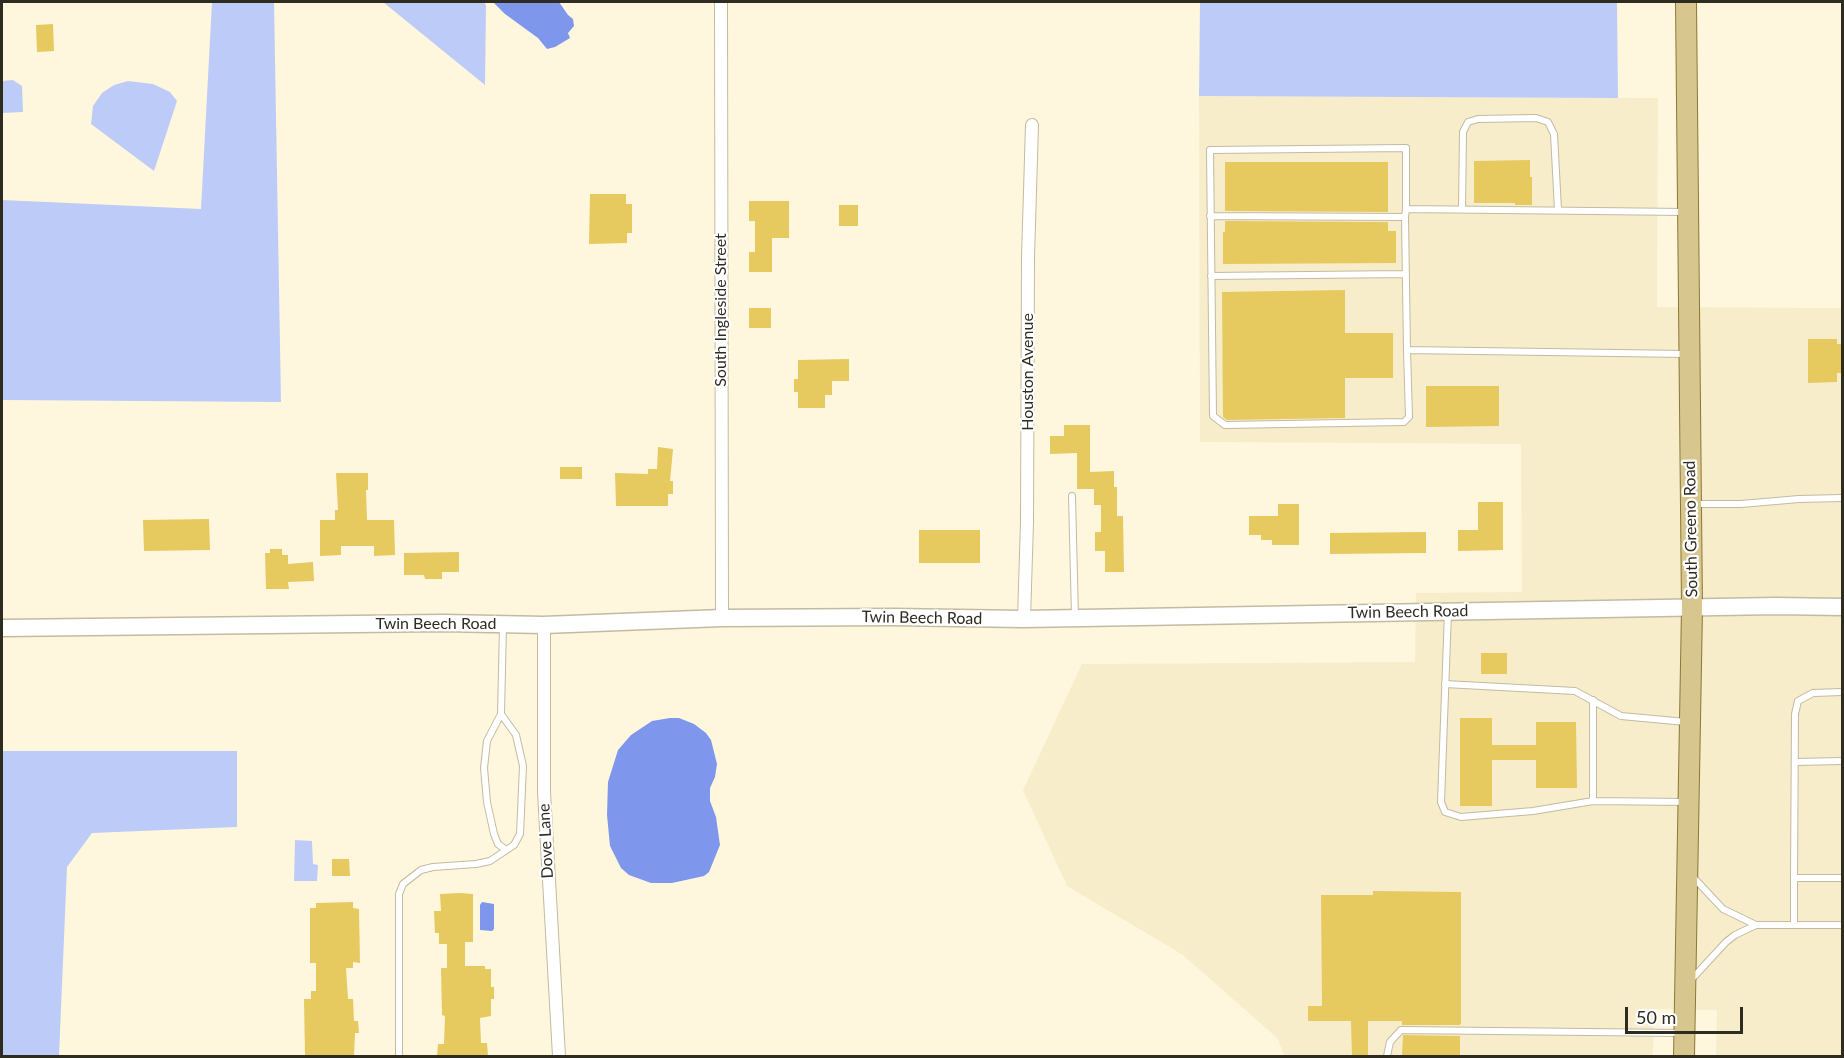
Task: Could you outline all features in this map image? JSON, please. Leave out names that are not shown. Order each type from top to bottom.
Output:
[{"type":"main road","name":"South Greeno Road","points":[[1684,1056],[1692,608],[1686,2]]},
{"type":"street","name":"South Ingleside Street","points":[[721,2],[722,618]]},
{"type":"street","name":"Houston Avenue","points":[[1024,619],[1027,522],[1028,257],[1032,125]]},
{"type":"street","name":"Twin Beech Road","points":[[2,628],[443,623],[544,625],[722,618],[1024,619],[1842,607]]},
{"type":"street","name":"Dove Lane","points":[[544,625],[544,792],[559,1056]]},
{"type":"lane","points":[[1462,209],[1463,132],[1468,122],[1478,119],[1536,118],[1548,122],[1554,134],[1558,210]]},
{"type":"lane","points":[[1406,148],[1408,417],[1404,422],[1226,424],[1213,416],[1210,216],[1210,150],[1406,148]]},
{"type":"lane","points":[[1406,209],[1688,212]]},
{"type":"lane","points":[[1210,216],[1405,217]]},
{"type":"lane","points":[[1211,276],[1406,274]]},
{"type":"lane","points":[[1407,350],[1690,354]]},
{"type":"lane","points":[[1072,495],[1075,618]]},
{"type":"lane","points":[[1691,504],[1741,504],[1842,498]]},
{"type":"lane","points":[[1448,612],[1441,802],[1445,812],[1461,817],[1533,811],[1593,801],[1689,802]]},
{"type":"lane","points":[[503,625],[501,714],[487,741],[484,768],[487,802],[494,834],[498,844],[506,850]]},
{"type":"lane","points":[[1445,684],[1575,691],[1621,716],[1690,722]]},
{"type":"lane","points":[[1794,925],[1795,714],[1798,701],[1813,693],[1842,692]]},
{"type":"lane","points":[[1593,700],[1593,801]]},
{"type":"lane","points":[[399,1056],[399,894],[403,884],[421,870],[490,861],[514,845],[520,834],[523,766],[516,735],[501,714]]},
{"type":"lane","points":[[1796,762],[1842,761]]},
{"type":"lane","points":[[1688,871],[1723,909],[1756,925]]},
{"type":"lane","points":[[1794,878],[1842,878]]},
{"type":"lane","points":[[1686,986],[1726,942],[1756,925],[1842,925]]},
{"type":"lane","points":[[1387,1056],[1390,1042],[1401,1030],[1685,1033]]},
{"type":"shaded area","points":[[212,2],[274,2],[281,402],[2,400],[2,200],[201,209]]},
{"type":"shaded area","points":[[383,2],[484,2],[486,5],[485,85]]},
{"type":"shaded area","points":[[1200,2],[1617,2],[1618,98],[1199,96]]},
{"type":"shaded area","points":[[13,80],[22,86],[23,112],[2,113],[2,81]]},
{"type":"shaded area","points":[[128,81],[153,84],[170,92],[177,101],[154,171],[91,124],[93,106],[102,93],[114,85]]},
{"type":"shaded area","points":[[1199,96],[1658,98],[1657,307],[1842,308],[1842,1056],[1716,1056],[1717,1010],[1654,1009],[1653,1056],[1285,1056],[1277,1038],[1183,955],[1067,886],[1023,790],[1082,664],[1415,662],[1416,593],[1522,592],[1521,444],[1200,442]]},
{"type":"shaded area","points":[[2,751],[237,751],[237,827],[92,833],[67,867],[59,1056],[2,1056]]},
{"type":"shaded area","points":[[295,840],[312,841],[313,864],[318,865],[317,881],[294,881]]},
{"type":"water","points":[[493,2],[559,2],[573,19],[574,26],[568,33],[570,38],[547,49],[538,38],[505,14]]},
{"type":"water","points":[[679,718],[694,724],[711,740],[717,764],[710,788],[710,801],[716,817],[720,845],[709,872],[704,876],[672,883],[651,883],[629,875],[621,868],[610,846],[607,815],[608,782],[618,750],[631,735],[652,721]]},
{"type":"water","points":[[482,902],[494,904],[494,929],[492,931],[480,930]]},
{"type":"building","points":[[53,24],[54,51],[37,52],[36,25]]},
{"type":"building","points":[[1530,160],[1532,205],[1474,203],[1474,161]]},
{"type":"building","points":[[1225,162],[1388,162],[1388,212],[1225,211]]},
{"type":"building","points":[[590,194],[626,194],[626,204],[632,204],[632,233],[627,233],[627,243],[589,244]]},
{"type":"building","points":[[749,201],[789,201],[789,238],[772,238],[772,272],[749,272],[749,252],[755,252],[755,221],[749,221]]},
{"type":"building","points":[[839,205],[858,205],[858,226],[839,226]]},
{"type":"building","points":[[1225,221],[1388,222],[1388,231],[1396,231],[1396,263],[1223,264]]},
{"type":"building","points":[[1345,290],[1345,333],[1393,333],[1393,378],[1345,378],[1345,418],[1227,420],[1223,417],[1222,292]]},
{"type":"building","points":[[749,308],[771,308],[771,328],[749,328]]},
{"type":"building","points":[[1808,339],[1837,339],[1837,344],[1842,344],[1842,373],[1837,373],[1837,382],[1808,383]]},
{"type":"building","points":[[849,359],[849,381],[832,381],[832,395],[825,395],[825,408],[798,408],[798,392],[794,392],[794,379],[798,379],[798,360]]},
{"type":"building","points":[[1426,386],[1499,386],[1499,426],[1426,427]]},
{"type":"building","points":[[1064,425],[1090,425],[1090,472],[1114,471],[1114,487],[1117,487],[1117,516],[1123,516],[1124,572],[1105,572],[1105,551],[1095,551],[1095,532],[1101,532],[1101,505],[1094,505],[1094,489],[1077,489],[1077,453],[1050,454],[1050,436],[1064,436]]},
{"type":"building","points":[[658,447],[673,449],[670,481],[673,481],[673,494],[668,494],[668,506],[616,506],[615,473],[648,474],[648,469],[657,469]]},
{"type":"building","points":[[560,467],[582,467],[582,479],[560,479]]},
{"type":"building","points":[[336,473],[368,473],[367,520],[394,520],[395,555],[374,556],[374,546],[341,546],[341,555],[320,556],[320,520],[335,520],[335,510],[338,510]]},
{"type":"building","points":[[1478,502],[1503,502],[1503,550],[1458,551],[1458,530],[1478,530]]},
{"type":"building","points":[[1278,504],[1299,504],[1299,545],[1272,545],[1272,540],[1261,540],[1261,535],[1249,535],[1249,516],[1278,516]]},
{"type":"building","points":[[209,519],[210,550],[144,551],[143,520]]},
{"type":"building","points":[[919,530],[980,530],[980,563],[919,563]]},
{"type":"building","points":[[1426,532],[1426,553],[1330,554],[1330,533]]},
{"type":"building","points":[[270,549],[282,549],[282,555],[288,555],[288,564],[313,562],[314,581],[288,582],[289,589],[266,589],[265,553],[270,553]]},
{"type":"building","points":[[459,552],[459,572],[442,572],[442,579],[425,579],[424,575],[404,575],[404,553]]},
{"type":"building","points":[[1481,653],[1507,653],[1507,674],[1481,674]]},
{"type":"building","points":[[1460,718],[1492,718],[1492,745],[1536,745],[1536,722],[1576,722],[1577,788],[1536,788],[1536,760],[1492,760],[1492,806],[1460,806]]},
{"type":"building","points":[[332,859],[349,859],[350,876],[332,876]]},
{"type":"building","points":[[1373,891],[1461,892],[1461,1023],[1460,1025],[1402,1025],[1402,1021],[1368,1021],[1368,1056],[1352,1056],[1351,1021],[1308,1021],[1308,1006],[1322,1006],[1321,895],[1373,895]]},
{"type":"building","points":[[440,894],[473,894],[473,942],[465,942],[465,966],[485,966],[485,969],[491,969],[494,999],[491,999],[491,1016],[480,1018],[481,1043],[487,1043],[488,1056],[437,1056],[438,1044],[444,1044],[445,1016],[442,1015],[441,968],[447,968],[447,944],[439,944],[439,933],[435,933],[434,911],[441,911]]},
{"type":"building","points":[[353,902],[353,908],[359,909],[360,963],[353,962],[353,968],[346,968],[348,999],[353,999],[354,1021],[358,1021],[359,1033],[355,1033],[354,1055],[305,1055],[304,999],[311,999],[311,991],[316,991],[316,963],[310,963],[310,908],[316,908],[316,903]]},
{"type":"building","points":[[1403,1035],[1460,1036],[1460,1056],[1402,1056]]}]
